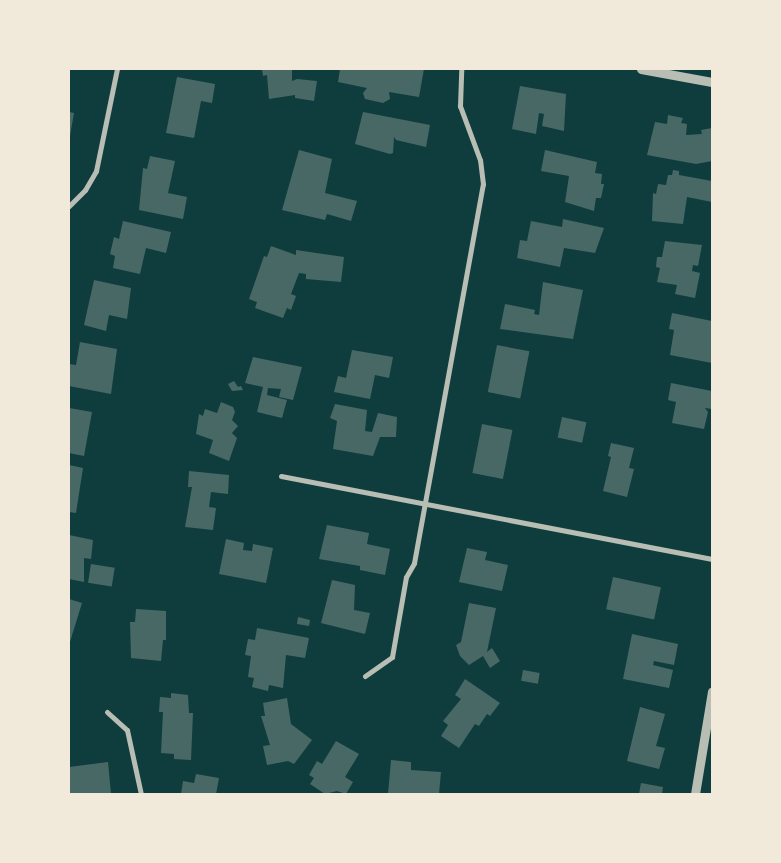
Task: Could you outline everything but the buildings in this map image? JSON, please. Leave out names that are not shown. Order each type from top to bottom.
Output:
[{"type":"street","points":[[69,206],[85,190],[96,171],[117,69]]},
{"type":"street","points":[[365,676],[392,657],[406,577],[414,563],[483,184],[480,160],[460,106],[461,69]]},
{"type":"street","points":[[641,69],[712,82]]},
{"type":"street","points":[[281,476],[712,559]]},
{"type":"street","points":[[694,794],[712,697]]},
{"type":"street","points":[[107,712],[128,730],[141,794]]}]
